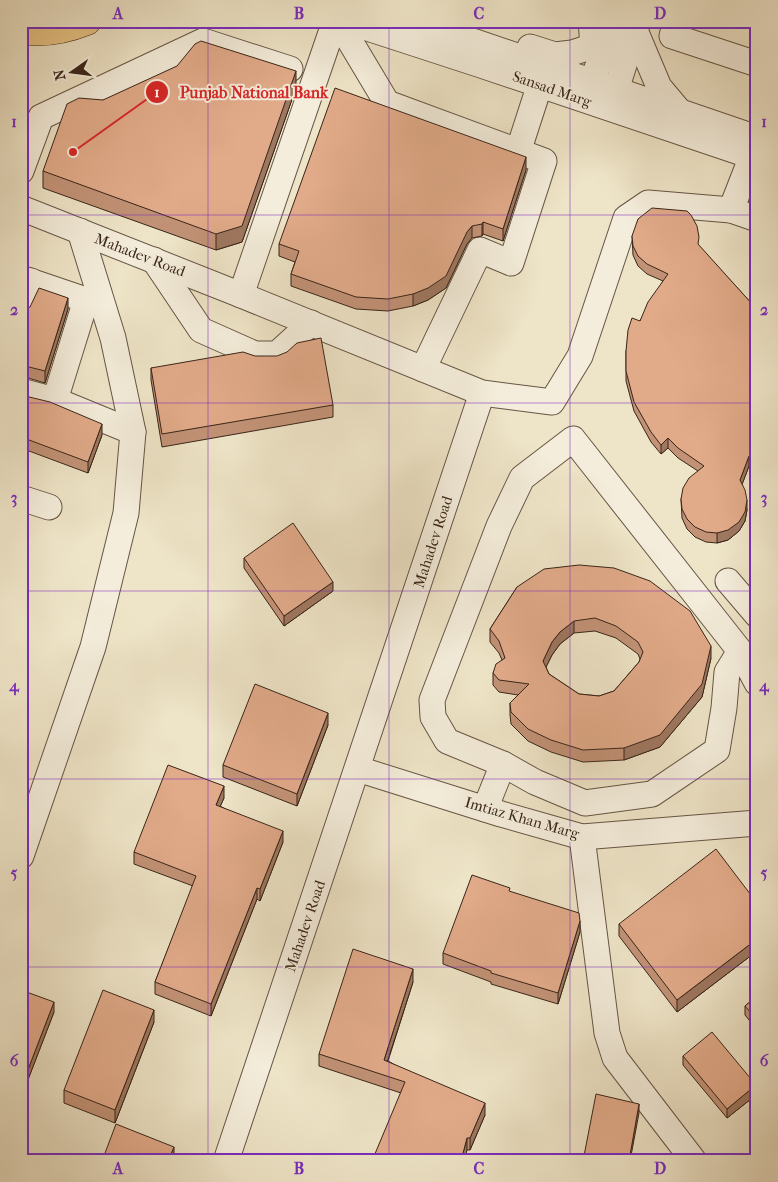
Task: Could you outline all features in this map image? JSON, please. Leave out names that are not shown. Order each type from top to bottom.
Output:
[{"type":"main road","points":[[23,32],[51,31],[75,26],[87,21]]},
{"type":"street","points":[[336,21],[387,103],[544,161],[511,263],[480,250],[424,369]]},
{"type":"street","points":[[241,294],[336,21]]},
{"type":"street","name":"Sansad Marg","points":[[346,21],[540,84],[592,92],[616,90],[680,112],[755,151]]},
{"type":"street","name":"Sansad Marg","points":[[414,21],[592,92],[755,151]]},
{"type":"street","points":[[452,21],[556,55],[572,53],[593,46],[591,21]]},
{"type":"street","points":[[676,21],[672,36],[757,64]]},
{"type":"street","points":[[592,92],[629,24]]},
{"type":"street","points":[[616,90],[629,24]]},
{"type":"street","points":[[629,24],[659,87],[680,112]]},
{"type":"street","points":[[21,171],[41,117],[203,41],[294,71]]},
{"type":"street","points":[[518,152],[540,84]]},
{"type":"street","points":[[731,210],[755,151]]},
{"type":"street","points":[[482,393],[552,402],[580,356],[626,218],[648,202],[731,210],[757,219]]},
{"type":"street","name":"Mahadev Road","points":[[21,208],[241,294],[482,393],[226,1161]]},
{"type":"street","points":[[21,856],[95,637],[126,513],[133,432],[113,338],[80,231]]},
{"type":"street","points":[[154,260],[201,330],[255,354],[277,354],[311,323]]},
{"type":"street","points":[[21,307],[26,279],[86,300],[56,400]]},
{"type":"street","points":[[21,391],[56,400],[133,432]]},
{"type":"street","points":[[740,651],[727,672],[724,708],[717,750],[652,794],[585,803],[536,782],[503,764],[447,741],[433,717],[432,700],[499,526],[522,478],[573,439],[740,651],[757,683]]},
{"type":"street","points":[[21,498],[49,507]]},
{"type":"street","points":[[728,581],[757,615]]},
{"type":"street","points":[[485,809],[503,764]]},
{"type":"street","name":"Imtiaz Khan Marg","points":[[358,769],[485,809],[582,836],[754,821]]},
{"type":"street","points":[[582,836],[607,1033],[615,1058],[694,1161]]},
{"type":"building","points":[[201,41],[296,71],[242,226],[216,234],[43,171],[67,104],[79,98],[103,100],[177,66],[195,44]]},
{"type":"building","points":[[335,88],[526,157],[503,229],[483,222],[482,224],[472,226],[467,232],[446,276],[428,288],[413,294],[388,299],[356,297],[291,274],[299,251],[279,244]]},
{"type":"building","points":[[652,208],[687,211],[697,226],[698,244],[753,305],[757,305],[757,459],[749,456],[740,480],[747,500],[745,512],[739,522],[728,530],[717,533],[706,532],[695,527],[687,519],[682,509],[683,488],[689,478],[704,466],[678,448],[668,438],[661,445],[651,432],[634,402],[626,371],[628,330],[632,318],[640,321],[648,302],[668,274],[647,264],[638,256],[633,246],[632,236],[638,219]]},
{"type":"building","points":[[39,288],[68,298],[45,371],[21,366],[21,313],[22,310],[30,307]]},
{"type":"building","points":[[321,338],[333,405],[162,434],[151,368],[243,352],[255,356],[277,356],[287,352],[297,343]]},
{"type":"building","points":[[21,395],[50,402],[102,424],[88,462],[21,437]]},
{"type":"building","points":[[293,523],[333,582],[284,616],[244,558]]},
{"type":"building","points":[[579,565],[614,568],[650,581],[690,611],[711,646],[702,684],[660,735],[624,748],[583,750],[551,740],[528,729],[511,712],[510,703],[529,684],[499,680],[493,673],[496,664],[505,658],[499,641],[490,629],[517,587],[544,569]],"holes":[[[595,618],[616,626],[638,642],[643,652],[639,662],[614,691],[599,696],[579,694],[549,674],[543,661],[552,642],[560,632],[574,621]]]},
{"type":"building","points":[[255,684],[328,713],[297,794],[223,765]]},
{"type":"building","points":[[168,765],[224,786],[216,805],[283,831],[260,889],[257,888],[211,1004],[155,982],[196,876],[134,852]]},
{"type":"building","points":[[716,849],[757,903],[757,939],[677,1000],[619,924]]},
{"type":"building","points":[[472,875],[510,888],[509,891],[579,913],[580,921],[558,993],[491,973],[491,971],[443,953]]},
{"type":"building","points":[[353,949],[413,969],[384,1060],[485,1103],[470,1138],[467,1138],[461,1161],[372,1161],[405,1082],[319,1054]]},
{"type":"building","points":[[21,990],[54,1002],[24,1080],[21,1079]]},
{"type":"building","points":[[103,990],[154,1010],[115,1110],[64,1090]]},
{"type":"building","points":[[757,996],[757,1020],[745,1006]]},
{"type":"building","points":[[712,1032],[756,1085],[727,1109],[683,1056]]},
{"type":"building","points":[[596,1094],[639,1104],[629,1161],[583,1161]]},
{"type":"building","points":[[116,1124],[174,1147],[168,1161],[102,1161]]},
{"type":"place","name":"Punjab National Bank","points":[[73,152]]}]
